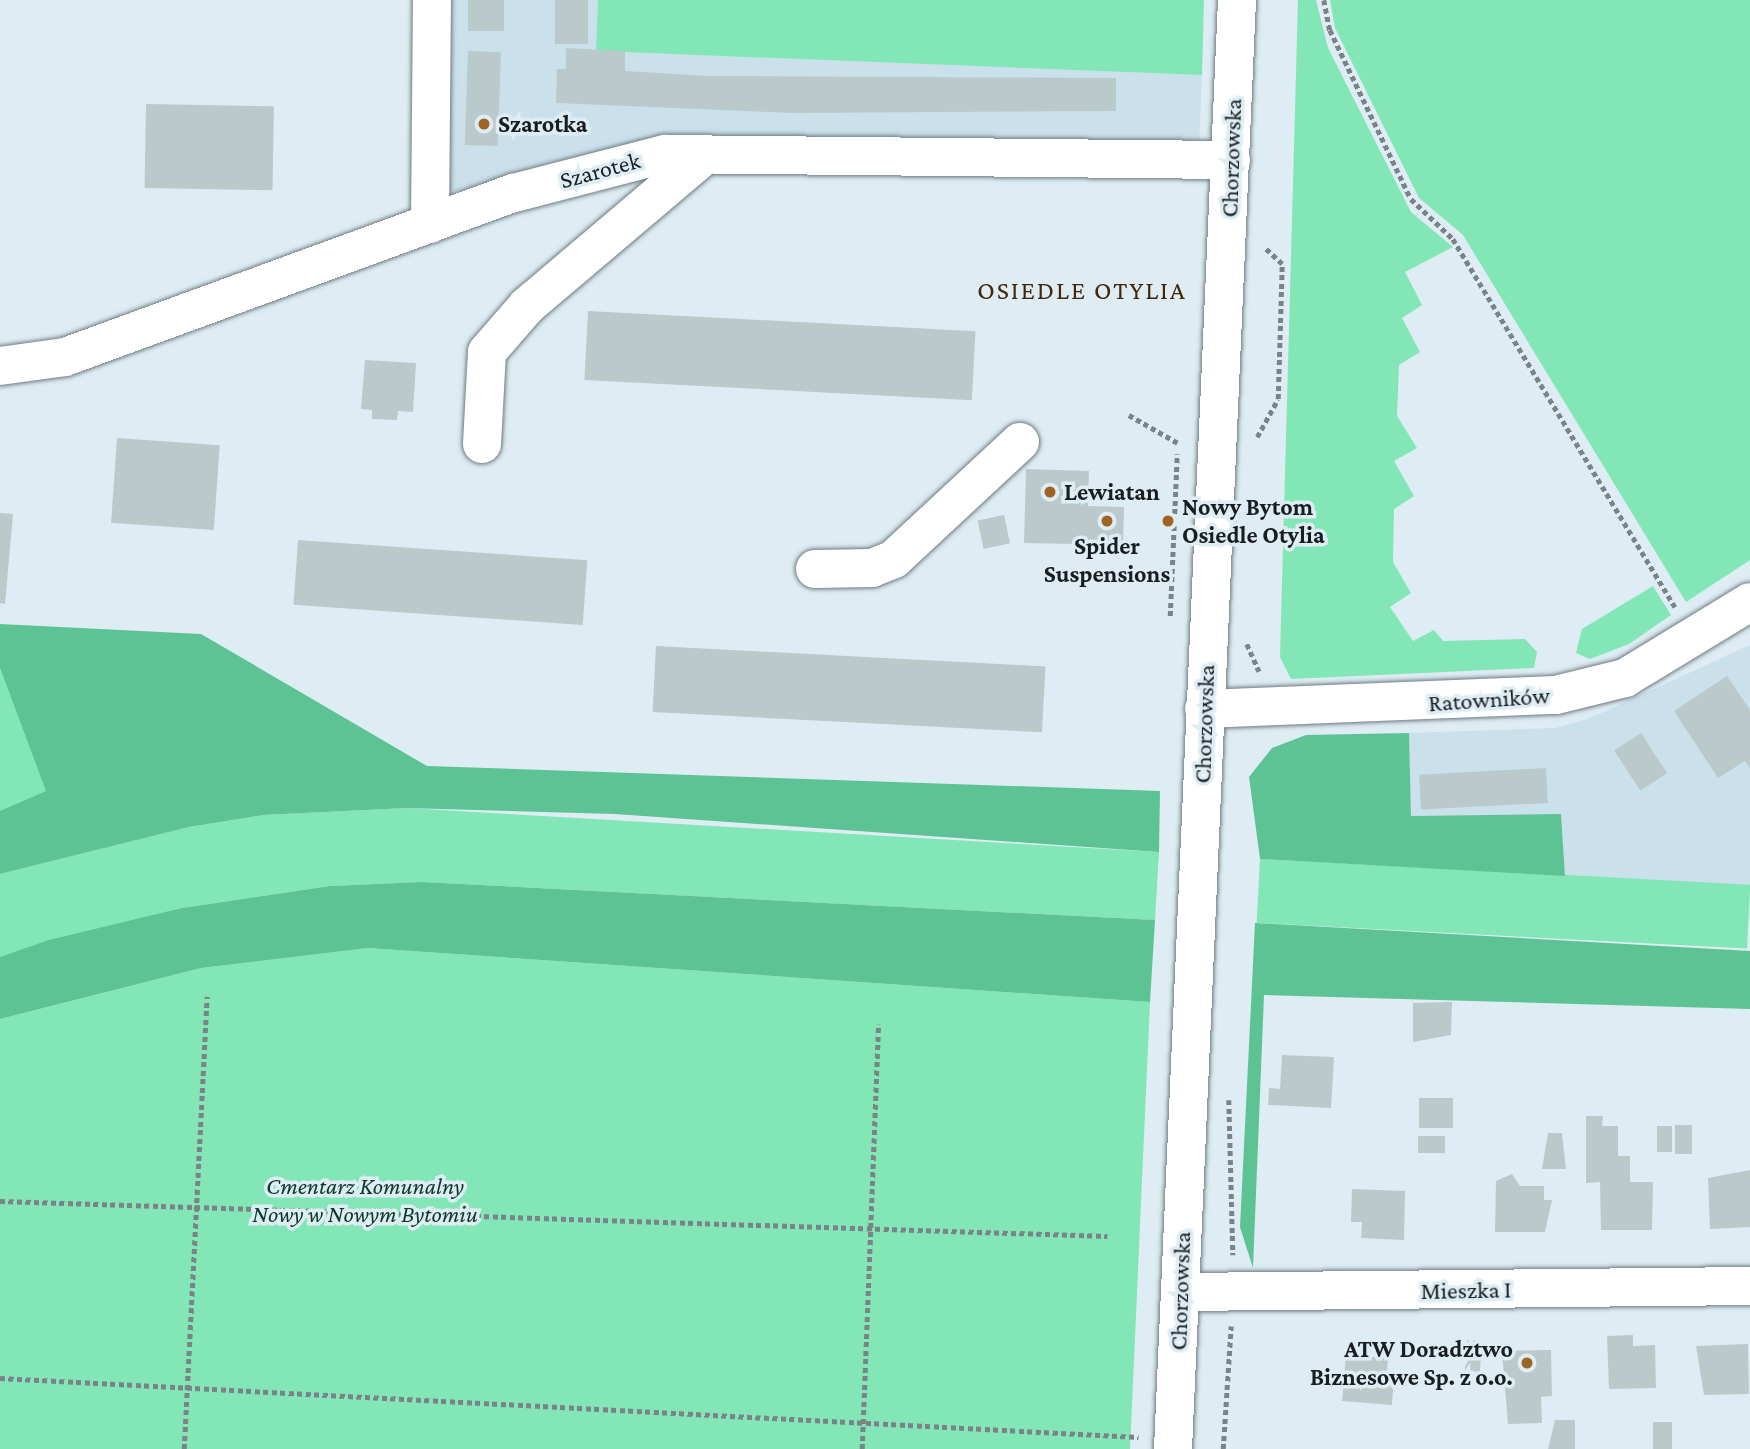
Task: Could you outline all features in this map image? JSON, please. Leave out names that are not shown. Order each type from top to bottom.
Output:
[{"type":"street","points":[[429,224],[432,0]]},
{"type":"street","name":"Chorzowska","points":[[1173,1444],[1237,0]]},
{"type":"street","name":"Szarotek","points":[[0,366],[65,357],[514,193],[665,153],[1231,160]]},
{"type":"street","points":[[482,444],[487,352],[527,306],[706,153]]},
{"type":"street","points":[[815,569],[872,568],[894,559],[1020,442]]},
{"type":"street","name":"Ratowników","points":[[1204,709],[1556,695],[1625,678],[1750,602]]},
{"type":"street","name":"Mieszka I","points":[[1181,1292],[1750,1286]]},
{"type":"path","points":[[1324,0],[1330,30],[1411,199],[1453,239],[1682,618]]},
{"type":"path","points":[[1252,445],[1278,399],[1282,264],[1266,251],[1266,237]]},
{"type":"path","points":[[1129,415],[1178,443]]},
{"type":"path","points":[[1246,629],[1261,676]]},
{"type":"path","points":[[184,1449],[206,997]]},
{"type":"path","points":[[862,1449],[868,1229],[878,1024]]},
{"type":"path","points":[[1223,1449],[1233,1292],[1229,1083]]},
{"type":"path","points":[[0,1201],[197,1211],[1107,1236]]},
{"type":"path","points":[[0,1378],[188,1392],[863,1420],[1173,1444]]},
{"type":"shaded area","points":[[444,0],[598,0],[596,51],[1202,75],[1199,146],[874,143],[451,191],[444,178]]},
{"type":"shaded area","points":[[1750,645],[1750,887],[1565,876],[1561,815],[1411,816],[1409,733],[1555,728],[1588,719]]},
{"type":"green space","points":[[598,0],[1204,0],[1202,75],[596,51]]},
{"type":"green space","points":[[1298,0],[1316,0],[1328,48],[1411,212],[1453,247],[1405,272],[1422,305],[1402,318],[1420,352],[1399,365],[1397,416],[1417,448],[1394,461],[1414,496],[1394,509],[1393,562],[1411,593],[1390,607],[1413,641],[1434,630],[1443,641],[1525,639],[1537,652],[1534,668],[1291,679],[1280,657]]},
{"type":"green space","points":[[1330,0],[1750,0],[1750,560],[1686,602],[1463,235],[1419,198],[1335,28]]},
{"type":"green space","points":[[1653,586],[1671,615],[1629,644],[1590,659],[1576,653],[1582,629]]},
{"type":"green space","points":[[0,624],[201,634],[427,766],[1160,791],[1159,852],[615,814],[406,808],[263,815],[189,827],[0,874],[0,811],[46,791],[0,668]]},
{"type":"green space","points":[[0,668],[47,792],[0,813]]},
{"type":"green space","points":[[1409,733],[1411,816],[1561,814],[1565,876],[1260,859],[1249,777],[1272,748],[1306,735]]},
{"type":"green space","points":[[406,808],[1159,852],[1155,920],[421,882],[330,886],[182,908],[0,957],[0,874],[189,827],[263,815]]},
{"type":"green space","points":[[1260,859],[1750,885],[1747,949],[1257,923]]},
{"type":"green space","points":[[421,882],[1155,920],[1150,1002],[368,948],[201,968],[0,1019],[0,957],[49,940],[182,908],[330,886]]},
{"type":"green space","points":[[1255,923],[1750,951],[1750,1009],[1264,995],[1253,1268],[1240,1227]]},
{"type":"green space","name":"Cmentarz Komunalny Nowy w Nowym Bytomiu","points":[[368,948],[1150,1002],[1130,1449],[0,1449],[0,1019],[201,968]]},
{"type":"building","points":[[468,0],[504,0],[504,31],[468,31]]},
{"type":"building","points":[[555,0],[588,0],[588,44],[555,44]]},
{"type":"building","points":[[566,48],[625,51],[625,71],[709,76],[1116,78],[1116,111],[793,113],[556,103],[557,69],[566,69]]},
{"type":"building","points":[[468,51],[501,52],[498,146],[465,145]]},
{"type":"building","points":[[146,104],[274,106],[273,190],[145,188]]},
{"type":"building","points":[[588,311],[975,331],[972,400],[584,380]]},
{"type":"building","points":[[365,360],[416,363],[413,412],[398,411],[397,420],[372,419],[372,410],[361,409]]},
{"type":"building","points":[[117,438],[220,445],[214,530],[111,523]]},
{"type":"building","points":[[1026,469],[1089,471],[1088,506],[1124,507],[1123,545],[1024,543]]},
{"type":"building","points":[[0,513],[13,514],[5,604],[0,603]]},
{"type":"building","points":[[1004,515],[1010,543],[984,549],[978,521]]},
{"type":"building","points":[[298,540],[587,560],[583,625],[293,605]]},
{"type":"building","points":[[656,646],[1045,666],[1042,732],[653,712]]},
{"type":"building","points":[[1727,676],[1750,710],[1750,768],[1745,761],[1718,778],[1674,711]]},
{"type":"building","points":[[1641,733],[1667,773],[1640,791],[1614,750]]},
{"type":"building","points":[[1546,768],[1548,803],[1421,810],[1419,775]]},
{"type":"building","points":[[1452,1002],[1451,1035],[1413,1042],[1413,1003]]},
{"type":"building","points":[[1282,1055],[1334,1057],[1331,1108],[1268,1105],[1269,1088],[1280,1089]]},
{"type":"building","points":[[1419,1098],[1453,1098],[1453,1128],[1419,1128]]},
{"type":"building","points":[[1586,1116],[1603,1116],[1602,1126],[1618,1126],[1618,1156],[1630,1156],[1630,1182],[1653,1182],[1652,1230],[1601,1230],[1600,1182],[1586,1183]]},
{"type":"building","points":[[1675,1125],[1692,1125],[1692,1154],[1675,1154]]},
{"type":"building","points":[[1657,1126],[1672,1126],[1672,1152],[1657,1152]]},
{"type":"building","points":[[1548,1133],[1562,1133],[1566,1169],[1542,1169]]},
{"type":"building","points":[[1418,1136],[1445,1136],[1445,1153],[1418,1153]]},
{"type":"building","points":[[1750,1170],[1750,1227],[1710,1229],[1708,1178]]},
{"type":"building","points":[[1512,1174],[1520,1186],[1544,1186],[1544,1200],[1552,1200],[1545,1232],[1495,1232],[1496,1181]]},
{"type":"building","points":[[1352,1189],[1405,1191],[1404,1240],[1361,1238],[1362,1222],[1351,1222]]},
{"type":"building","points":[[1633,1335],[1633,1346],[1655,1345],[1656,1388],[1609,1389],[1607,1336]]},
{"type":"building","points":[[1467,1340],[1482,1341],[1480,1372],[1465,1371]]},
{"type":"building","points":[[1748,1344],[1749,1394],[1704,1395],[1696,1346]]},
{"type":"building","points":[[1551,1350],[1552,1396],[1541,1397],[1542,1423],[1508,1424],[1502,1351]]},
{"type":"building","points":[[1346,1355],[1388,1358],[1387,1372],[1394,1372],[1392,1405],[1342,1401]]},
{"type":"building","points":[[1555,1420],[1575,1420],[1575,1449],[1548,1449]]},
{"type":"building","points":[[1653,1422],[1672,1422],[1672,1449],[1653,1449]]},
{"type":"place","name":"Szarotka","points":[[484,124]]},
{"type":"place","name":"Lewiatan","points":[[1050,492]]},
{"type":"place","name":"Spider Suspensions","points":[[1107,521]]},
{"type":"place","name":"Nowy Bytom Osiedle Otylia","points":[[1168,521]]},
{"type":"place","name":"ATW Doradztwo Biznesowe Sp. z o.o.","points":[[1527,1363]]},
{"type":"district","name":"OSIEDLE OTYLIA","points":[[1082,291]]}]
